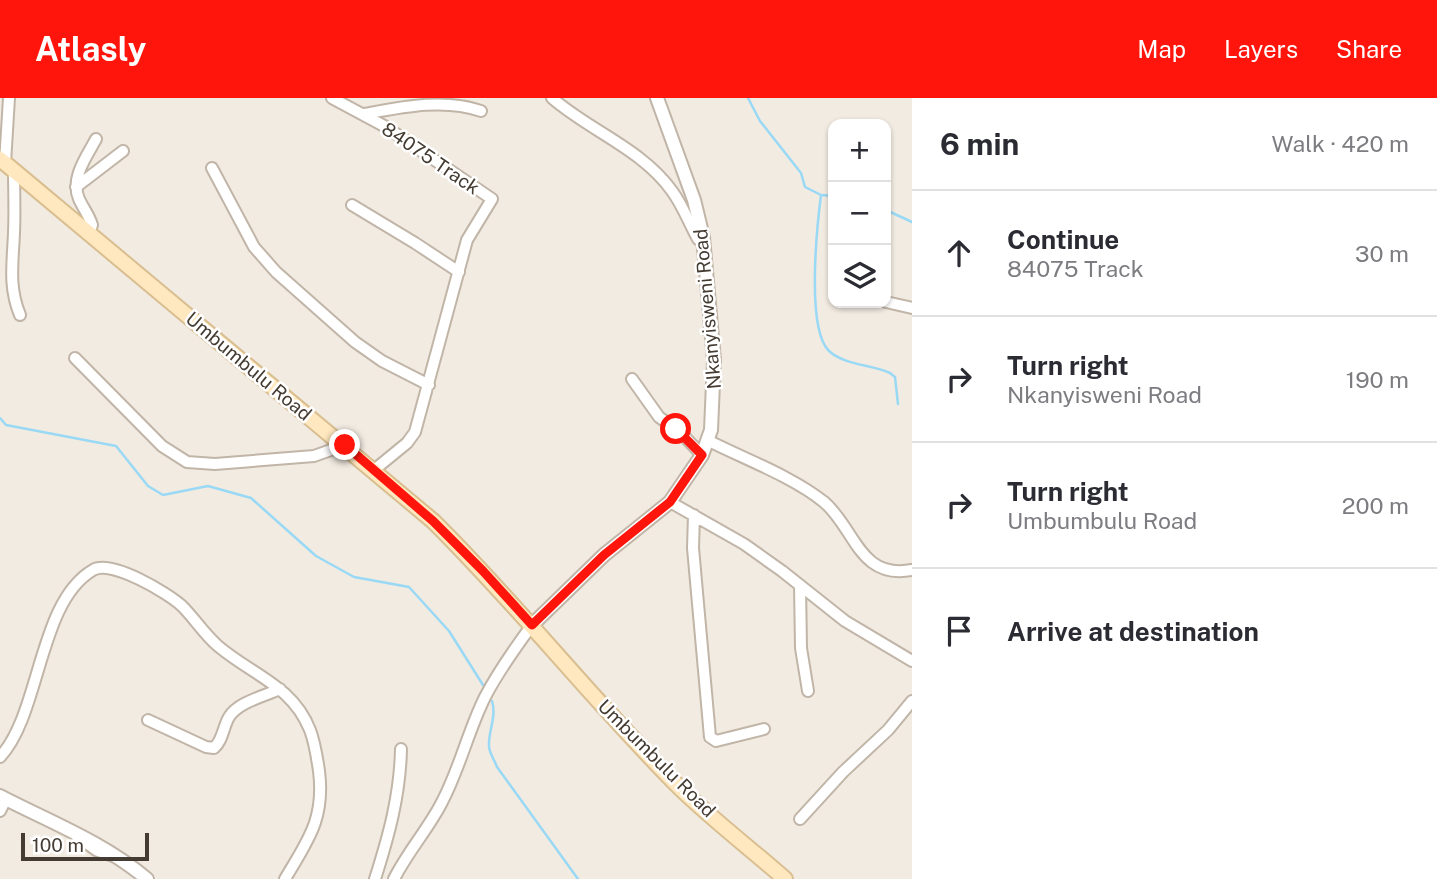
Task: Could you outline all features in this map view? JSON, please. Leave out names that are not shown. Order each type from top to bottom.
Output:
[{"type":"main road","name":"Umbumbulu Road","points":[[6,164],[441,528],[681,789],[786,879]]},
{"type":"street","points":[[9,98],[6,164],[14,229],[11,274],[13,297],[20,315]]},
{"type":"street","name":"84075 Track","points":[[332,98],[386,127],[492,199],[471,231],[459,272]]},
{"type":"street","points":[[552,98],[655,172],[671,190],[698,239],[704,244]]},
{"type":"street","name":"Nkanyisweni Road","points":[[394,879],[440,806],[460,764],[486,696],[511,654],[532,625],[604,555],[670,502],[709,441],[714,360],[704,244],[694,201],[657,98]]},
{"type":"street","points":[[364,114],[440,104],[481,111]]},
{"type":"street","points":[[89,233],[92,228],[91,219],[76,187],[81,169],[96,139]]},
{"type":"street","points":[[76,187],[123,151]]},
{"type":"street","points":[[212,169],[263,259],[355,342],[382,361],[429,385]]},
{"type":"street","points":[[352,205],[459,272],[415,432],[407,443],[374,470]]},
{"type":"street","points":[[891,303],[912,308]]},
{"type":"street","points":[[75,358],[162,446],[187,462],[215,464],[314,456],[345,445]]},
{"type":"street","points":[[632,379],[659,417],[681,433],[702,455]]},
{"type":"street","points":[[709,441],[794,483],[825,503],[870,562],[888,570],[912,570]]},
{"type":"street","points":[[670,502],[744,544],[845,621],[912,661]]},
{"type":"street","points":[[694,515],[693,548],[710,737],[716,741],[764,729]]},
{"type":"street","points":[[0,757],[8,749],[17,732],[43,652],[59,613],[82,578],[96,567],[113,568],[170,597],[185,609],[217,646],[296,703],[315,745],[321,795],[317,821],[308,842],[285,879]]},
{"type":"street","points":[[800,585],[801,648],[808,691]]},
{"type":"street","points":[[148,720],[206,747],[214,748],[220,741],[229,717],[237,708],[280,689]]},
{"type":"street","points":[[800,819],[837,778],[897,721],[912,701]]},
{"type":"street","points":[[375,879],[393,824],[400,782],[401,749]]},
{"type":"street","points":[[2,802],[71,830],[118,857],[147,879]]},
{"type":"waterway","points":[[748,98],[760,121],[801,173],[805,187],[821,195],[815,300],[822,339],[835,356],[883,370],[895,377],[898,404]]},
{"type":"waterway","points":[[821,195],[828,196]]},
{"type":"waterway","points":[[891,212],[912,222]]},
{"type":"waterway","points":[[0,418],[6,425],[116,446],[148,486],[163,495],[208,486],[251,498],[316,556],[354,577],[409,587],[449,631],[483,685]]},
{"type":"waterway","points":[[492,701],[494,713],[489,746],[497,767],[578,879]]},
{"type":"route","points":[[345,445],[433,521],[532,625],[586,571],[670,502],[680,489],[702,455],[676,429]]}]
